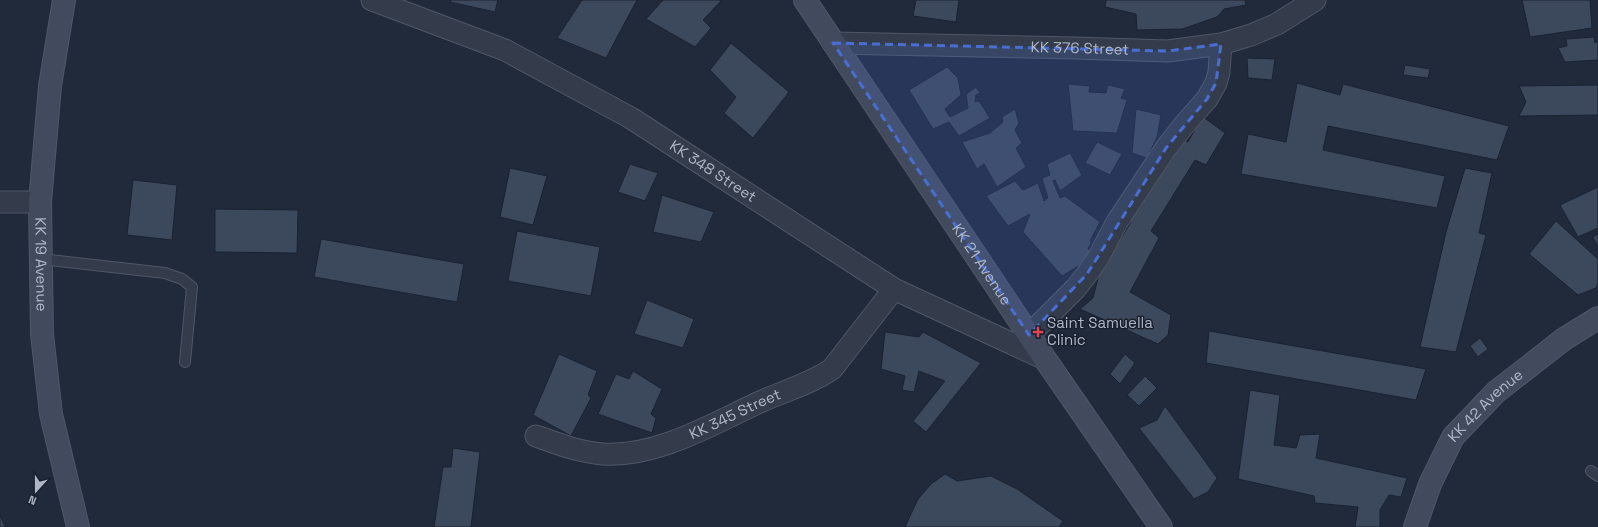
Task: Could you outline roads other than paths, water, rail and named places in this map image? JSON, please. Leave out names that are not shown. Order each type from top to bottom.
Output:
[{"type":"main road","name":"KK 19 Avenue","points":[[64,0],[50,86],[40,202],[42,334],[50,414],[78,527]]},
{"type":"main road","name":"KK 21 Avenue","points":[[805,0],[1045,359],[1161,527]]},
{"type":"main road","name":"KK 42 Avenue","points":[[1415,527],[1430,484],[1453,437],[1496,392],[1564,339],[1598,318]]},
{"type":"street","name":"KK 348 Street","points":[[372,0],[505,50],[624,114],[894,289],[1045,359]]},
{"type":"street","name":"KK 376 Street","points":[[833,43],[1168,51],[1221,44],[1252,35],[1277,24],[1315,0]]},
{"type":"street","points":[[1029,335],[1076,288],[1087,274],[1098,258],[1117,222],[1166,148],[1207,99],[1216,83],[1219,72],[1221,44]]},
{"type":"street","points":[[0,202],[40,202]]},
{"type":"street","name":"KK 345 Street","points":[[536,436],[575,450],[603,454],[639,451],[685,436],[776,394],[820,377],[832,369],[894,289]]},
{"type":"lane","points":[[41,259],[165,273],[182,279],[192,287],[185,362]]},
{"type":"place","name":"Saint Samuella Clinic","points":[[1038,332]]}]
